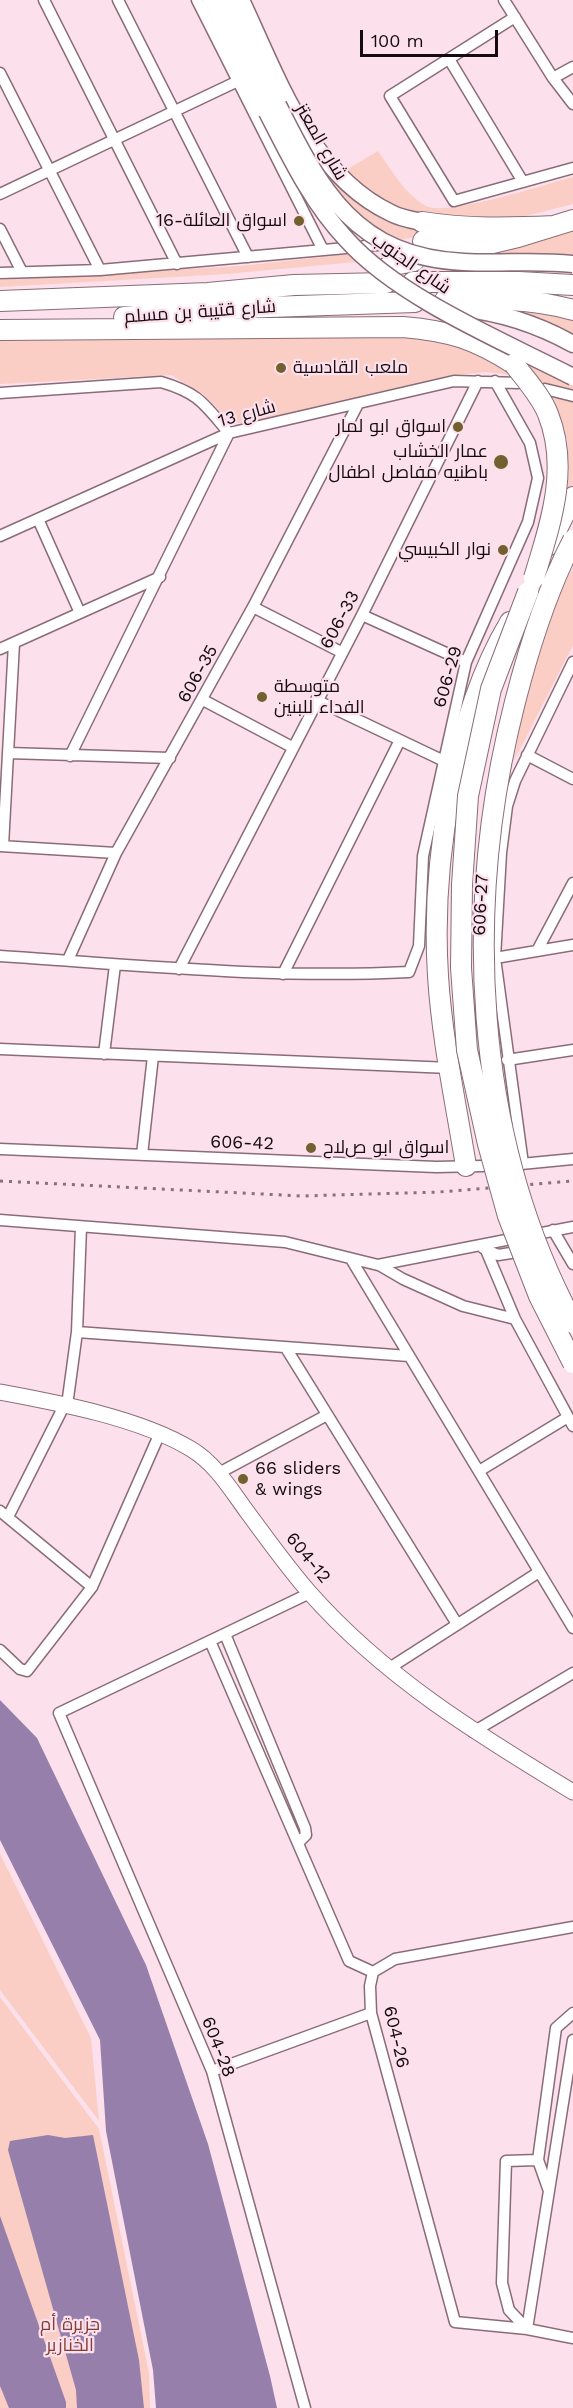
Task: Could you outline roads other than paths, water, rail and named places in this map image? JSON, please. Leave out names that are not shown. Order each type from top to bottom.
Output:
[{"type":"highway","points":[[446,254],[573,220]]},
{"type":"highway","points":[[423,232],[457,227],[494,229],[554,226]]},
{"type":"highway","points":[[423,232],[478,247]]},
{"type":"highway","name":"شارع قتيبة بن مسلم","points":[[0,301],[208,292],[294,285],[381,273],[414,261]]},
{"type":"highway","name":"شارع قتيبة بن مسلم","points":[[0,329],[210,309],[412,297],[519,282],[573,285]]},
{"type":"highway","points":[[573,310],[538,302],[490,299],[454,308],[516,374],[548,413],[556,444],[558,485],[551,523],[531,585],[491,689],[468,796],[462,885],[461,968],[467,1050],[488,1144],[508,1216],[539,1296],[573,1363]]},
{"type":"highway","points":[[0,329],[403,327],[430,329],[474,341],[516,374]]},
{"type":"highway","points":[[474,1166],[450,1068],[438,978],[437,936],[440,875],[446,822],[460,752],[478,690],[492,655],[531,585],[573,497]]},
{"type":"highway","points":[[573,540],[542,613],[525,661],[505,739],[493,809],[484,884],[483,949],[489,1048],[506,1146],[528,1218],[554,1288],[573,1323]]},
{"type":"main road","name":"شارع المعتز","points":[[211,0],[245,69],[319,182],[333,202],[371,235],[392,246],[433,259],[463,262],[573,264]]},
{"type":"main road","name":"شارع المعتز","points":[[224,0],[245,69]]},
{"type":"main road","points":[[241,0],[307,136],[334,172],[374,204],[423,232]]},
{"type":"main road","name":"شارع الجنوب","points":[[245,69],[309,191],[340,233],[361,254],[422,298],[454,308],[490,311],[529,323],[573,344]]},
{"type":"main road","name":"شارع الجنوب","points":[[454,308],[573,377]]},
{"type":"main road","name":"604-12","points":[[0,1392],[63,1404],[160,1433],[204,1458],[219,1473],[279,1556],[310,1593],[388,1669],[473,1732],[573,1792]]},
{"type":"street","points":[[44,0],[177,264]]},
{"type":"street","points":[[118,0],[248,257]]},
{"type":"street","points":[[197,0],[245,69],[323,250]]},
{"type":"street","points":[[504,0],[553,78],[573,104]]},
{"type":"street","points":[[515,17],[390,96],[454,201],[573,168]]},
{"type":"street","points":[[449,59],[523,182]]},
{"type":"street","points":[[553,78],[573,67]]},
{"type":"street","points":[[0,194],[174,111],[245,69]]},
{"type":"street","points":[[0,73],[100,270]]},
{"type":"street","points":[[0,229],[22,272]]},
{"type":"street","points":[[400,243],[423,232]]},
{"type":"street","points":[[364,246],[378,245]]},
{"type":"street","points":[[0,273],[100,270],[346,248]]},
{"type":"street","name":"شارع 13","points":[[0,536],[229,433],[425,386],[454,381],[495,381],[516,374]]},
{"type":"street","name":"606-33","points":[[179,969],[316,700],[362,615],[478,381]]},
{"type":"street","name":"606-29","points":[[283,974],[409,972],[419,946],[423,856],[466,662],[528,522],[538,478],[530,443],[495,381]]},
{"type":"street","points":[[0,393],[161,382],[183,388],[198,397],[229,433],[70,756]]},
{"type":"street","points":[[545,389],[573,396]]},
{"type":"street","name":"606-35","points":[[68,960],[116,853],[253,607],[357,404]]},
{"type":"street","points":[[38,519],[80,613]]},
{"type":"street","points":[[0,649],[160,576]]},
{"type":"street","points":[[253,607],[341,652]]},
{"type":"street","points":[[362,615],[466,662]]},
{"type":"street","points":[[14,643],[1,846],[116,853]]},
{"type":"street","name":"606-27","points":[[573,662],[526,754],[507,806],[501,853],[495,958],[522,1164],[573,1159]]},
{"type":"street","points":[[203,700],[292,747]]},
{"type":"street","points":[[316,700],[444,761]]},
{"type":"street","points":[[0,956],[283,974],[400,740]]},
{"type":"street","points":[[8,753],[170,758]]},
{"type":"street","points":[[526,754],[573,779]]},
{"type":"street","points":[[537,951],[573,883]]},
{"type":"street","points":[[495,958],[573,945]]},
{"type":"street","points":[[104,1054],[115,965]]},
{"type":"street","points":[[0,1049],[450,1068]]},
{"type":"street","points":[[507,1060],[573,1050]]},
{"type":"street","points":[[142,1155],[153,1056]]},
{"type":"street","name":"606-42","points":[[0,1149],[436,1167],[474,1166]]},
{"type":"street","points":[[0,1220],[285,1242],[378,1265],[403,1280],[463,1306],[516,1319]]},
{"type":"street","points":[[81,1227],[76,1332],[68,1398],[4,1514],[92,1587]]},
{"type":"street","points":[[378,1265],[482,1247],[569,1227]]},
{"type":"street","points":[[554,1244],[569,1227]]},
{"type":"street","points":[[553,1230],[554,1244],[573,1264]]},
{"type":"street","points":[[482,1247],[498,1255],[512,1253]]},
{"type":"street","points":[[479,1471],[571,1422],[516,1319],[482,1247]]},
{"type":"street","points":[[351,1259],[573,1628]]},
{"type":"street","points":[[76,1332],[410,1356]]},
{"type":"street","points":[[286,1348],[457,1624]]},
{"type":"street","points":[[219,1473],[327,1415]]},
{"type":"street","points":[[0,1650],[20,1669],[27,1671],[92,1587],[160,1433]]},
{"type":"street","points":[[388,1669],[539,1572]]},
{"type":"street","points":[[310,1593],[210,1641],[349,1961],[373,1972],[395,1959],[573,1927]]},
{"type":"street","points":[[225,1634],[305,1828],[306,1835],[298,1844]]},
{"type":"street","name":"604-28","points":[[210,1641],[59,1713],[212,2071],[305,2408]]},
{"type":"street","points":[[473,1732],[573,1673]]},
{"type":"street","name":"604-26","points":[[373,1972],[370,1986],[370,2013],[454,2322],[573,2338]]},
{"type":"street","points":[[212,2071],[370,2013]]},
{"type":"street","points":[[550,2193],[538,2160],[556,2028],[573,2013]]},
{"type":"street","points":[[527,2330],[573,2040]]},
{"type":"street","points":[[546,2100],[564,2102]]},
{"type":"street","points":[[527,2330],[509,2310],[502,2283],[506,2161],[538,2160]]},
{"type":"railway","points":[[0,1181],[302,1196],[439,1192],[573,1181]]},
{"type":"place","name":"16-اسواق العائلة","points":[[299,221]]},
{"type":"place","name":"ملعب القادسية","points":[[281,368]]},
{"type":"place","name":"اسواق ابو لمار","points":[[458,427]]},
{"type":"place","name":"عمار الخشاب باطنيه مفاصل اطفال","points":[[501,462]]},
{"type":"place","name":"نوار الكبيسي","points":[[503,550]]},
{"type":"place","name":"متوسطة الفداء للبنين","points":[[262,697]]},
{"type":"place","name":"اسواق ابو صﻻح","points":[[311,1148]]},
{"type":"place","name":"66 sliders & wings","points":[[243,1479]]},
{"type":"park label","name":"جزيرة أم الخنازير","points":[[70,2335]]}]
